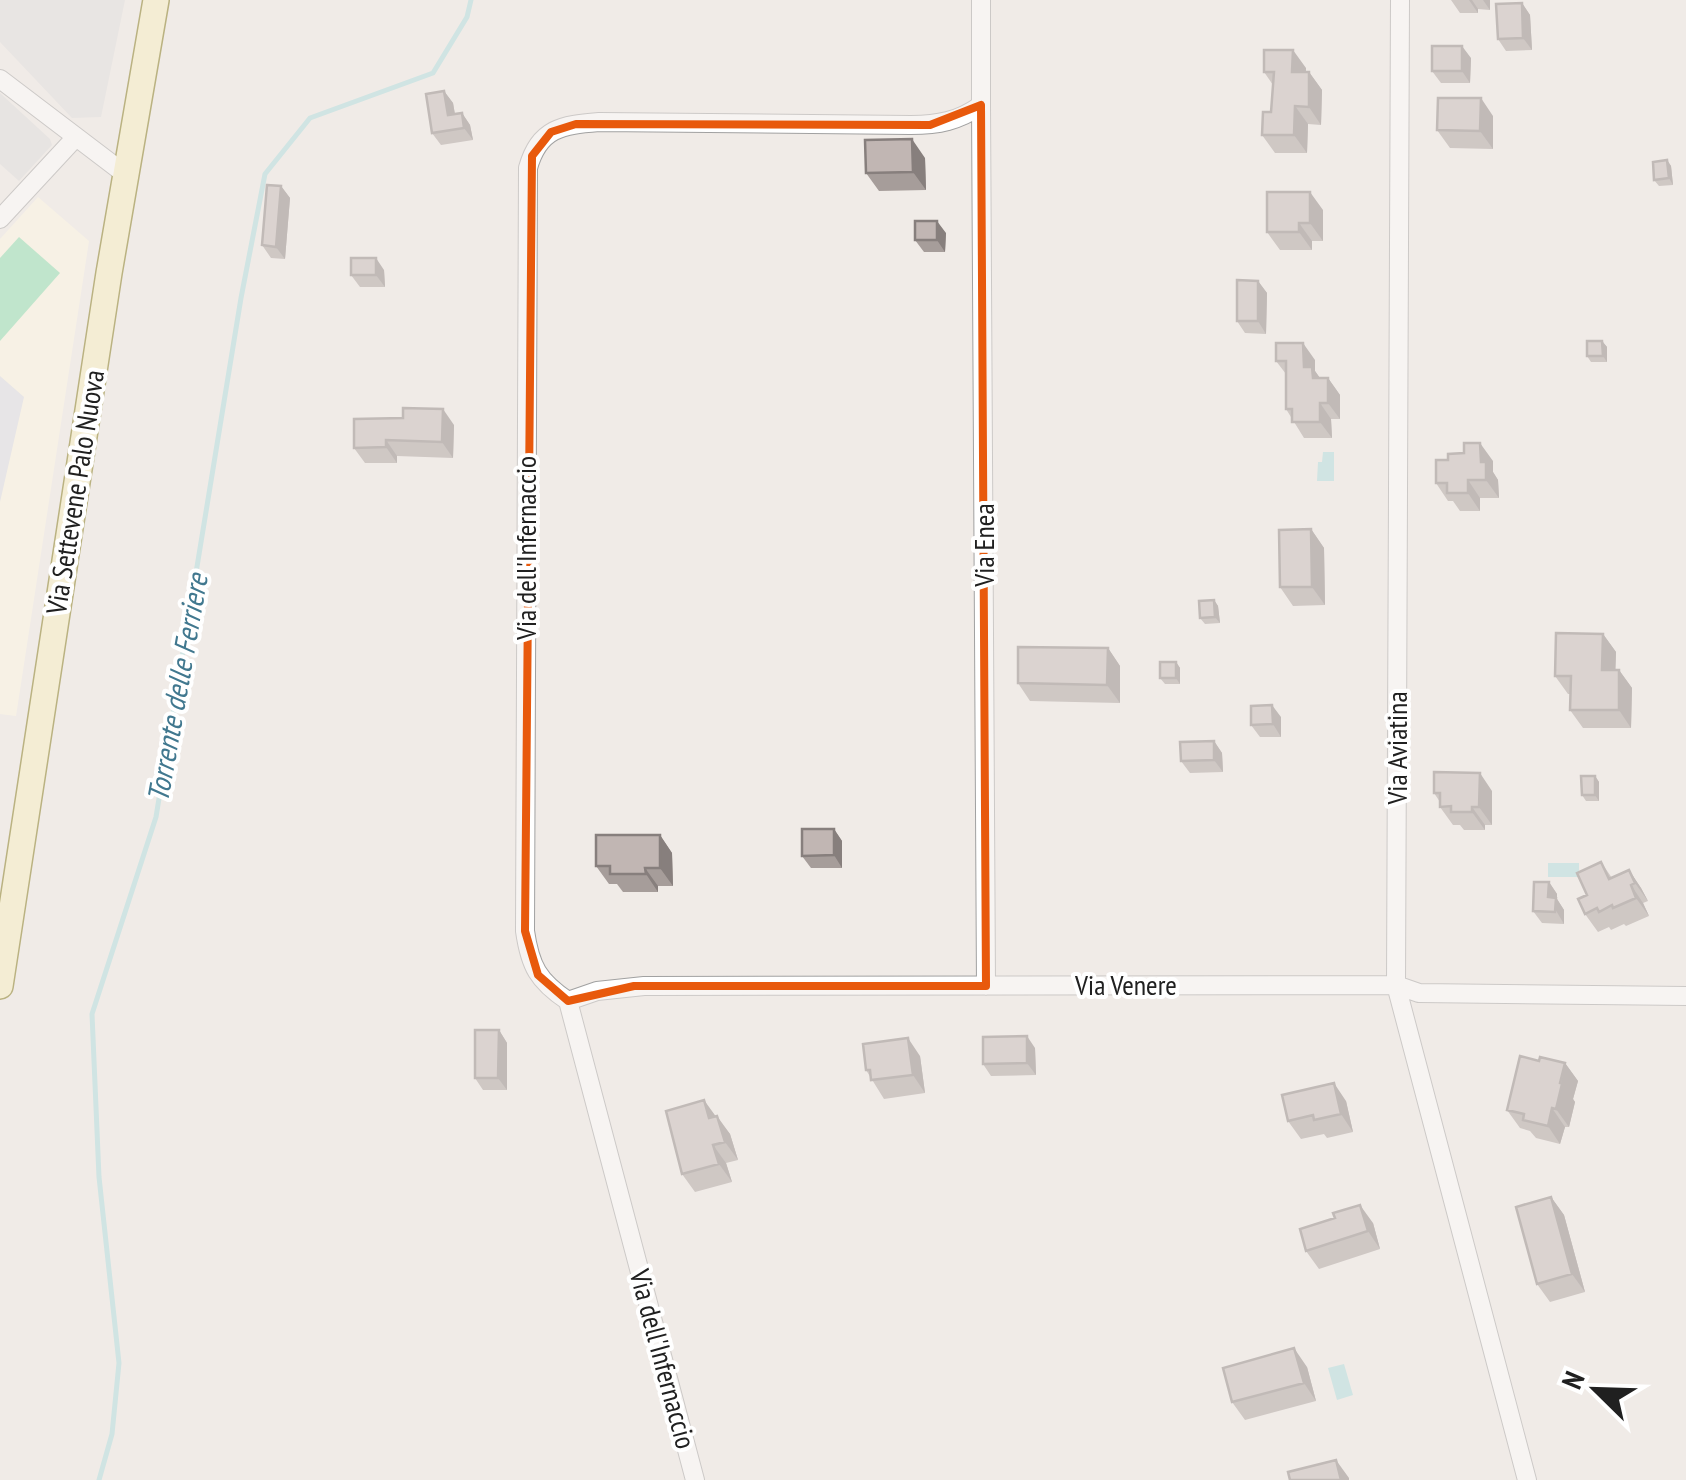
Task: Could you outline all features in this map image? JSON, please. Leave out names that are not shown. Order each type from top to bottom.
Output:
[{"type":"main road","name":"Via Settevene Palo Nuova","points":[[0,986],[124,174],[156,0]]},
{"type":"street","points":[[981,0],[981,105]]},
{"type":"street","name":"Via Aviatina","points":[[1400,0],[1396,985],[1527,1480]]},
{"type":"street","points":[[0,79],[124,174]]},
{"type":"street","name":"Via Enea","points":[[981,105],[986,986]]},
{"type":"street","name":"Via dell'Infernaccio","points":[[696,1480],[568,1001],[538,975],[525,931],[530,162],[546,135],[576,124],[930,125],[956,120],[981,105]]},
{"type":"street","points":[[0,220],[76,137]]},
{"type":"street","name":"Via Venere","points":[[568,1001],[597,990],[634,986],[1396,985],[1419,993],[1686,996]]},
{"type":"highlighted area","points":[[981,105],[986,986],[634,986],[568,1001],[538,975],[525,931],[532,156],[551,132],[576,124],[930,125]]},
{"type":"shaded area","points":[[0,0],[125,0],[101,117],[72,118],[0,42]]},
{"type":"shaded area","points":[[0,93],[52,145],[19,181],[0,164]]},
{"type":"shaded area","points":[[38,197],[89,241],[16,716],[0,714],[0,239]]},
{"type":"shaded area","points":[[0,376],[24,397],[0,502]]},
{"type":"green space","points":[[19,237],[60,273],[0,341],[0,258]]},
{"type":"water","points":[[1323,452],[1334,452],[1334,481],[1317,481]]},
{"type":"water","points":[[1548,863],[1579,863],[1579,877],[1548,877]]},
{"type":"water","points":[[1344,1364],[1353,1395],[1337,1400],[1328,1368]]},
{"type":"building","points":[[1522,3],[1523,38],[1498,39],[1496,4]]},
{"type":"building","points":[[1432,46],[1462,46],[1462,71],[1432,71]]},
{"type":"building","points":[[1264,50],[1293,50],[1292,72],[1309,72],[1309,107],[1295,106],[1294,135],[1262,135],[1263,112],[1271,112],[1274,72],[1264,72]]},
{"type":"building","points":[[444,91],[448,115],[462,113],[464,128],[432,133],[426,94]]},
{"type":"building","points":[[1438,98],[1481,98],[1480,131],[1437,130]]},
{"type":"building","points":[[912,139],[913,172],[866,173],[865,140]]},
{"type":"building","points":[[1667,160],[1669,178],[1654,180],[1653,162]]},
{"type":"building","points":[[267,185],[281,186],[276,247],[262,245]]},
{"type":"building","points":[[1267,192],[1310,192],[1310,223],[1299,223],[1299,232],[1267,232]]},
{"type":"building","points":[[915,221],[937,221],[937,240],[915,240]]},
{"type":"building","points":[[351,258],[376,258],[376,275],[351,275]]},
{"type":"building","points":[[1237,280],[1258,281],[1258,321],[1237,321]]},
{"type":"building","points":[[1587,341],[1602,341],[1603,356],[1587,356]]},
{"type":"building","points":[[1276,343],[1303,343],[1304,367],[1312,367],[1313,378],[1328,378],[1328,403],[1320,403],[1320,422],[1292,422],[1292,409],[1286,409],[1286,361],[1276,361]]},
{"type":"building","points":[[403,408],[443,409],[442,442],[386,440],[386,447],[354,448],[354,419],[403,418]]},
{"type":"building","points":[[1464,443],[1480,443],[1486,480],[1468,480],[1468,493],[1447,493],[1447,483],[1436,483],[1436,460],[1464,453]]},
{"type":"building","points":[[1311,529],[1312,587],[1280,587],[1279,530]]},
{"type":"building","points":[[1214,600],[1215,617],[1200,618],[1199,601]]},
{"type":"building","points":[[1556,633],[1603,634],[1602,670],[1619,670],[1619,710],[1570,710],[1571,676],[1555,676]]},
{"type":"building","points":[[1018,647],[1108,648],[1107,685],[1018,683]]},
{"type":"building","points":[[1160,662],[1176,662],[1176,678],[1160,678]]},
{"type":"building","points":[[1272,705],[1273,724],[1251,725],[1251,706]]},
{"type":"building","points":[[1214,741],[1214,760],[1181,761],[1180,742]]},
{"type":"building","points":[[1434,772],[1480,773],[1479,807],[1472,807],[1472,812],[1451,812],[1451,806],[1440,807],[1440,793],[1434,793]]},
{"type":"building","points":[[1581,776],[1595,776],[1595,795],[1582,795]]},
{"type":"building","points":[[802,829],[834,829],[834,855],[802,856]]},
{"type":"building","points":[[596,835],[660,835],[660,868],[645,868],[646,874],[610,874],[610,866],[596,866]]},
{"type":"building","points":[[1601,862],[1609,879],[1629,870],[1636,898],[1585,914],[1578,899],[1587,895],[1577,873]]},
{"type":"building","points":[[1534,882],[1549,882],[1548,897],[1556,898],[1555,912],[1533,911]]},
{"type":"building","points":[[475,1030],[499,1030],[498,1078],[475,1078]]},
{"type":"building","points":[[1027,1036],[1027,1063],[983,1064],[983,1037]]},
{"type":"building","points":[[908,1038],[913,1075],[871,1080],[863,1044]]},
{"type":"building","points":[[1520,1056],[1565,1063],[1556,1109],[1552,1108],[1548,1126],[1523,1120],[1524,1114],[1507,1110]]},
{"type":"building","points":[[1334,1083],[1341,1114],[1288,1121],[1282,1095]]},
{"type":"building","points":[[704,1100],[709,1118],[717,1116],[725,1142],[713,1145],[719,1164],[682,1174],[666,1111]]},
{"type":"building","points":[[1551,1197],[1572,1274],[1537,1284],[1516,1207]]},
{"type":"building","points":[[1360,1205],[1368,1231],[1306,1251],[1300,1229]]},
{"type":"building","points":[[1294,1348],[1304,1383],[1232,1402],[1223,1368]]},
{"type":"building","points":[[1336,1460],[1341,1480],[1290,1480],[1288,1472]]},
{"type":"waterway","name":"Torrente delle Ferriere","points":[[99,1480],[112,1434],[119,1363],[99,1177],[92,1014],[156,817],[265,174],[310,118],[433,73],[467,17],[471,0]]}]
